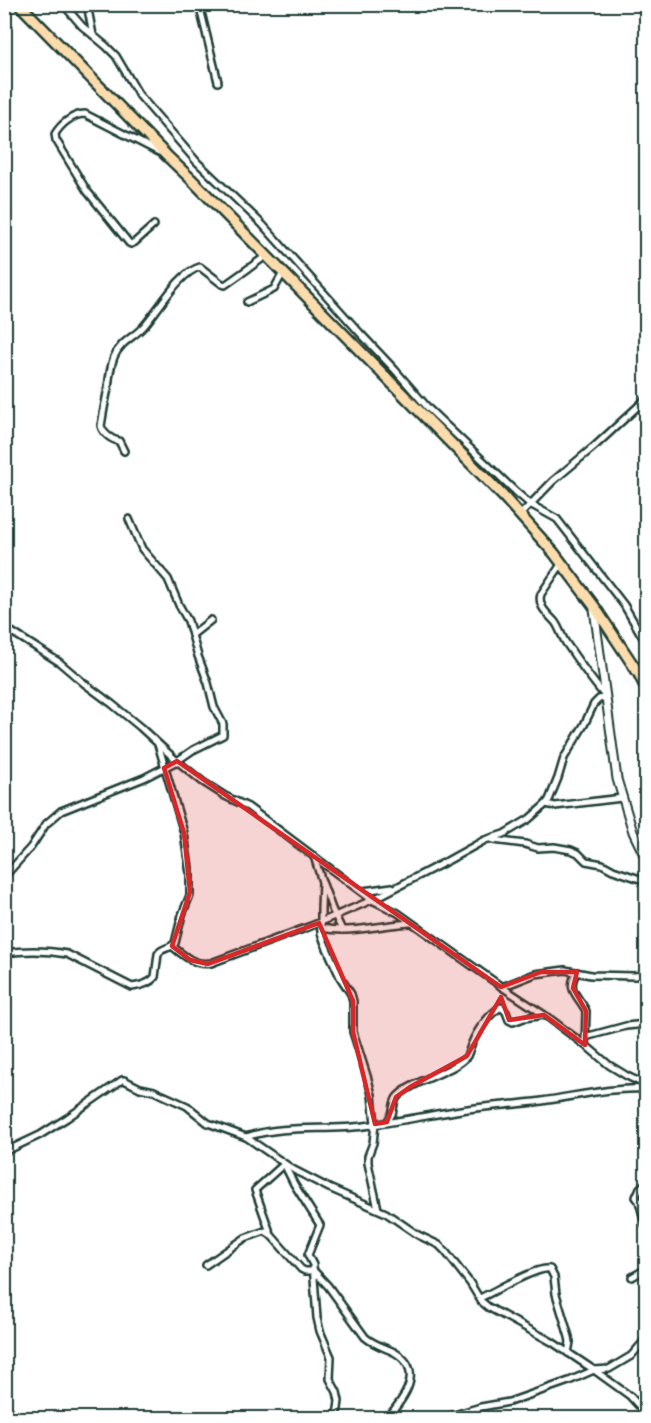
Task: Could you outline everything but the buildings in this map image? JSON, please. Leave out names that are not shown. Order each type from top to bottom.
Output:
[{"type":"main road","points":[[19,4],[503,496],[562,563],[594,606],[646,688]]},
{"type":"street","points":[[63,4],[93,36],[116,56],[139,95],[197,162],[262,224],[429,409],[516,492],[530,504],[557,519],[624,605],[646,643]]},
{"type":"street","points":[[87,4],[93,36]]},
{"type":"street","points":[[200,4],[218,82]]},
{"type":"street","points":[[154,225],[135,242],[130,243],[87,191],[56,140],[55,134],[76,115],[85,114],[167,156]]},
{"type":"street","points":[[124,451],[118,441],[104,432],[101,426],[110,371],[118,348],[141,328],[175,285],[195,268],[200,267],[225,285],[266,256]]},
{"type":"street","points":[[247,302],[274,290],[283,273]]},
{"type":"street","points":[[520,515],[553,481],[646,399]]},
{"type":"street","points":[[4,877],[31,848],[46,824],[61,811],[141,780],[193,750],[222,737],[224,732],[188,621],[168,579],[142,549],[129,519]]},
{"type":"street","points":[[562,563],[541,594],[540,600],[547,615],[556,623],[586,673],[606,697]]},
{"type":"street","points":[[594,606],[616,770],[633,832],[646,859]]},
{"type":"street","points":[[192,635],[211,620]]},
{"type":"street","points":[[4,627],[59,662],[217,792],[248,807],[372,900],[386,906],[411,923],[544,1015],[609,1065],[646,1087]]},
{"type":"street","points":[[321,925],[334,916],[372,900],[485,840],[504,834],[529,819],[546,804],[565,755],[595,702],[606,697]]},
{"type":"street","points":[[4,953],[26,950],[67,954],[133,987],[154,979],[158,953],[175,943],[190,895],[190,874],[184,833],[158,743]]},
{"type":"street","points":[[546,804],[555,806],[622,798]]},
{"type":"street","points":[[485,840],[511,842],[538,849],[554,847],[571,850],[586,861],[602,864],[646,881]]},
{"type":"street","points":[[314,856],[334,916],[342,930]]},
{"type":"street","points":[[322,882],[321,925],[325,944],[340,977],[351,994],[353,1032],[372,1095],[375,1124],[368,1163],[378,1209]]},
{"type":"street","points":[[362,891],[397,887]]},
{"type":"street","points":[[172,946],[190,960],[206,964],[311,926],[321,925],[342,930],[411,923]]},
{"type":"street","points":[[502,987],[541,972],[565,970],[591,975],[646,975]]},
{"type":"street","points":[[577,972],[573,988],[575,996],[586,1011],[585,1045]]},
{"type":"street","points":[[387,1122],[393,1113],[397,1097],[410,1087],[452,1067],[467,1056],[475,1036],[493,1012],[501,1007],[509,1020],[513,1022],[544,1015]]},
{"type":"street","points":[[585,1037],[626,1026],[646,1024]]},
{"type":"street","points":[[4,1152],[40,1135],[94,1101],[120,1081],[124,1080],[140,1088],[154,1091],[187,1106],[208,1123],[246,1137],[284,1164],[329,1188],[386,1213],[418,1235],[439,1245],[488,1306],[552,1342],[594,1370],[630,1396],[646,1416]]},
{"type":"street","points":[[246,1137],[280,1129],[345,1128],[454,1111],[538,1102],[602,1090],[646,1087]]},
{"type":"street","points":[[271,1235],[255,1190],[284,1164]]},
{"type":"street","points":[[284,1164],[320,1225],[308,1255],[314,1271],[317,1318],[322,1338],[331,1357],[329,1374],[339,1401],[334,1419]]},
{"type":"street","points":[[646,1183],[640,1188],[636,1197],[646,1227]]},
{"type":"street","points":[[206,1265],[245,1238],[262,1231],[271,1235],[302,1269],[314,1271],[328,1286],[364,1337],[372,1344],[392,1351],[406,1363],[411,1379],[410,1385],[387,1419]]},
{"type":"street","points":[[480,1298],[534,1272],[545,1268],[550,1269],[569,1337],[568,1353]]},
{"type":"street","points":[[632,1277],[646,1269]]},
{"type":"street","points":[[444,1419],[516,1399],[594,1370],[609,1369],[624,1362],[646,1339]]},
{"type":"highlighted area","points":[[177,761],[501,987],[541,972],[577,972],[573,988],[586,1011],[585,1045],[544,1015],[509,1020],[501,997],[467,1056],[396,1097],[387,1122],[375,1124],[353,1032],[353,1001],[319,923],[208,964],[190,960],[172,946],[190,892],[184,833],[164,768]]}]
